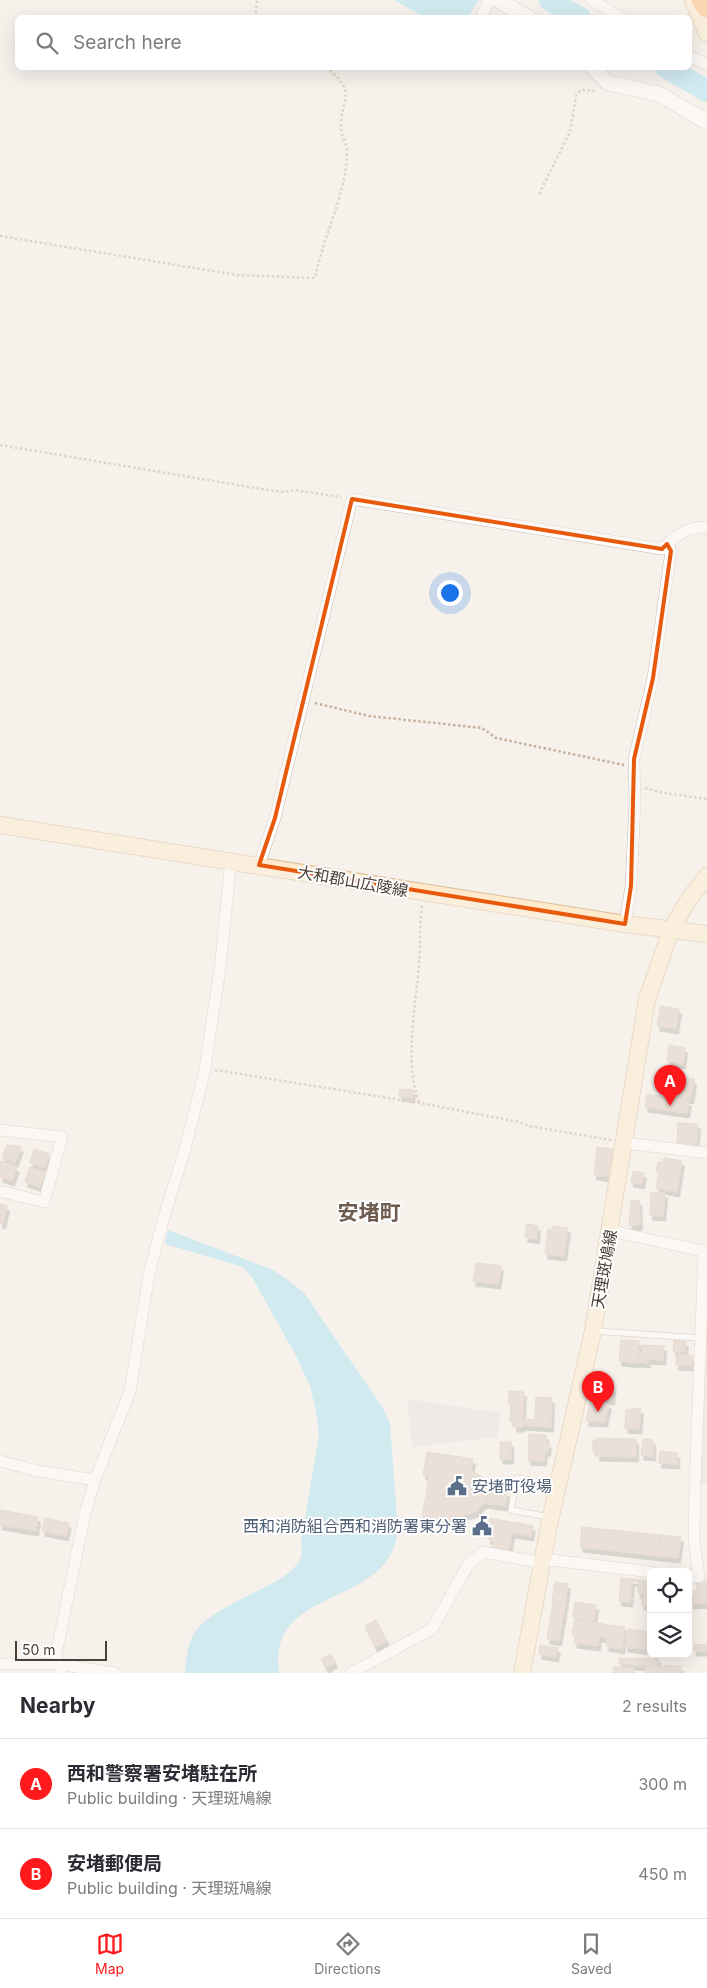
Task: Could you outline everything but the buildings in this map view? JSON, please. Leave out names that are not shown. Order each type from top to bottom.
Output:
[{"type":"highway","points":[[702,0],[707,6]]},
{"type":"main road","points":[[693,0],[707,34]]},
{"type":"main road","name":"大和郡山広陵線","points":[[0,825],[231,860],[625,924],[707,934]]},
{"type":"main road","name":"天理斑鳩線","points":[[522,1673],[551,1518],[593,1331],[611,1231],[647,999],[671,930],[689,899],[707,876]]},
{"type":"street","points":[[482,15],[489,0]]},
{"type":"street","points":[[498,0],[524,15]]},
{"type":"street","points":[[592,0],[616,15]]},
{"type":"street","points":[[692,58],[707,64]]},
{"type":"street","points":[[595,70],[608,84],[659,94],[707,122]]},
{"type":"street","points":[[260,865],[275,818],[352,499],[662,549],[686,530],[707,527]]},
{"type":"street","points":[[625,924],[631,886],[636,742],[654,668],[671,551],[667,544]]},
{"type":"street","points":[[59,1668],[56,1655],[85,1513],[95,1480],[130,1391],[149,1274],[185,1149],[204,1068],[220,969],[231,860]]},
{"type":"street","points":[[0,1130],[62,1137],[44,1202],[0,1191]]},
{"type":"street","points":[[625,1142],[707,1153]]},
{"type":"street","points":[[611,1231],[705,1252],[700,1338],[694,1541],[698,1577]]},
{"type":"street","points":[[0,1462],[38,1471],[95,1480]]},
{"type":"street","points":[[350,1673],[432,1629],[468,1565],[483,1552],[543,1561],[647,1572]]},
{"type":"street","points":[[0,1664],[115,1673]]},
{"type":"lane","points":[[593,1331],[700,1338]]},
{"type":"lane","points":[[551,1518],[511,1510],[517,1478],[558,1485]]},
{"type":"path","points":[[255,15],[257,0]]},
{"type":"path","points":[[0,236],[237,275],[315,278],[319,258],[342,185],[347,158],[347,150],[341,131],[347,94],[344,86],[329,70]]},
{"type":"path","points":[[538,194],[570,132],[576,96],[581,90],[604,92],[608,84]]},
{"type":"path","points":[[0,444],[267,490],[284,492],[294,490],[352,499]]},
{"type":"path","points":[[304,700],[369,716],[482,728],[496,738],[586,758],[634,766]]},
{"type":"path","points":[[634,779],[646,788],[707,799]]},
{"type":"path","points":[[420,1103],[414,1080],[412,1040],[425,893]]},
{"type":"path","points":[[204,1068],[420,1103],[519,1122],[530,1126],[625,1142]]},
{"type":"highlighted area","points":[[352,499],[662,549],[667,544],[671,551],[653,678],[634,759],[631,886],[625,924],[259,865],[275,818]]},
{"type":"shaded area","points":[[703,1340],[707,1340],[707,1484],[698,1483]]},
{"type":"shaded area","points":[[407,1399],[501,1413],[497,1437],[412,1447]]},
{"type":"water","points":[[394,0],[479,0],[469,15],[420,15]]},
{"type":"water","points":[[168,1230],[273,1270],[305,1294],[382,1407],[390,1423],[398,1531],[390,1556],[374,1574],[309,1610],[291,1624],[280,1645],[279,1673],[185,1673],[191,1639],[203,1623],[233,1603],[283,1577],[295,1567],[301,1557],[301,1542],[319,1436],[310,1386],[295,1354],[253,1279],[243,1267],[165,1244]]},
{"type":"waterway","points":[[550,0],[575,15]]},
{"type":"waterway","points":[[670,70],[707,91]]},
{"type":"place","name":"西和警察署安堵駐在所","points":[[670,1106]]},
{"type":"place","name":"安堵郵便局","points":[[598,1412]]},
{"type":"place","name":"安堵町役場","points":[[457,1486]]},
{"type":"place","name":"西和消防組合西和消防署東分署","points":[[482,1526]]},
{"type":"district","name":"安堵町","points":[[369,1212]]}]
